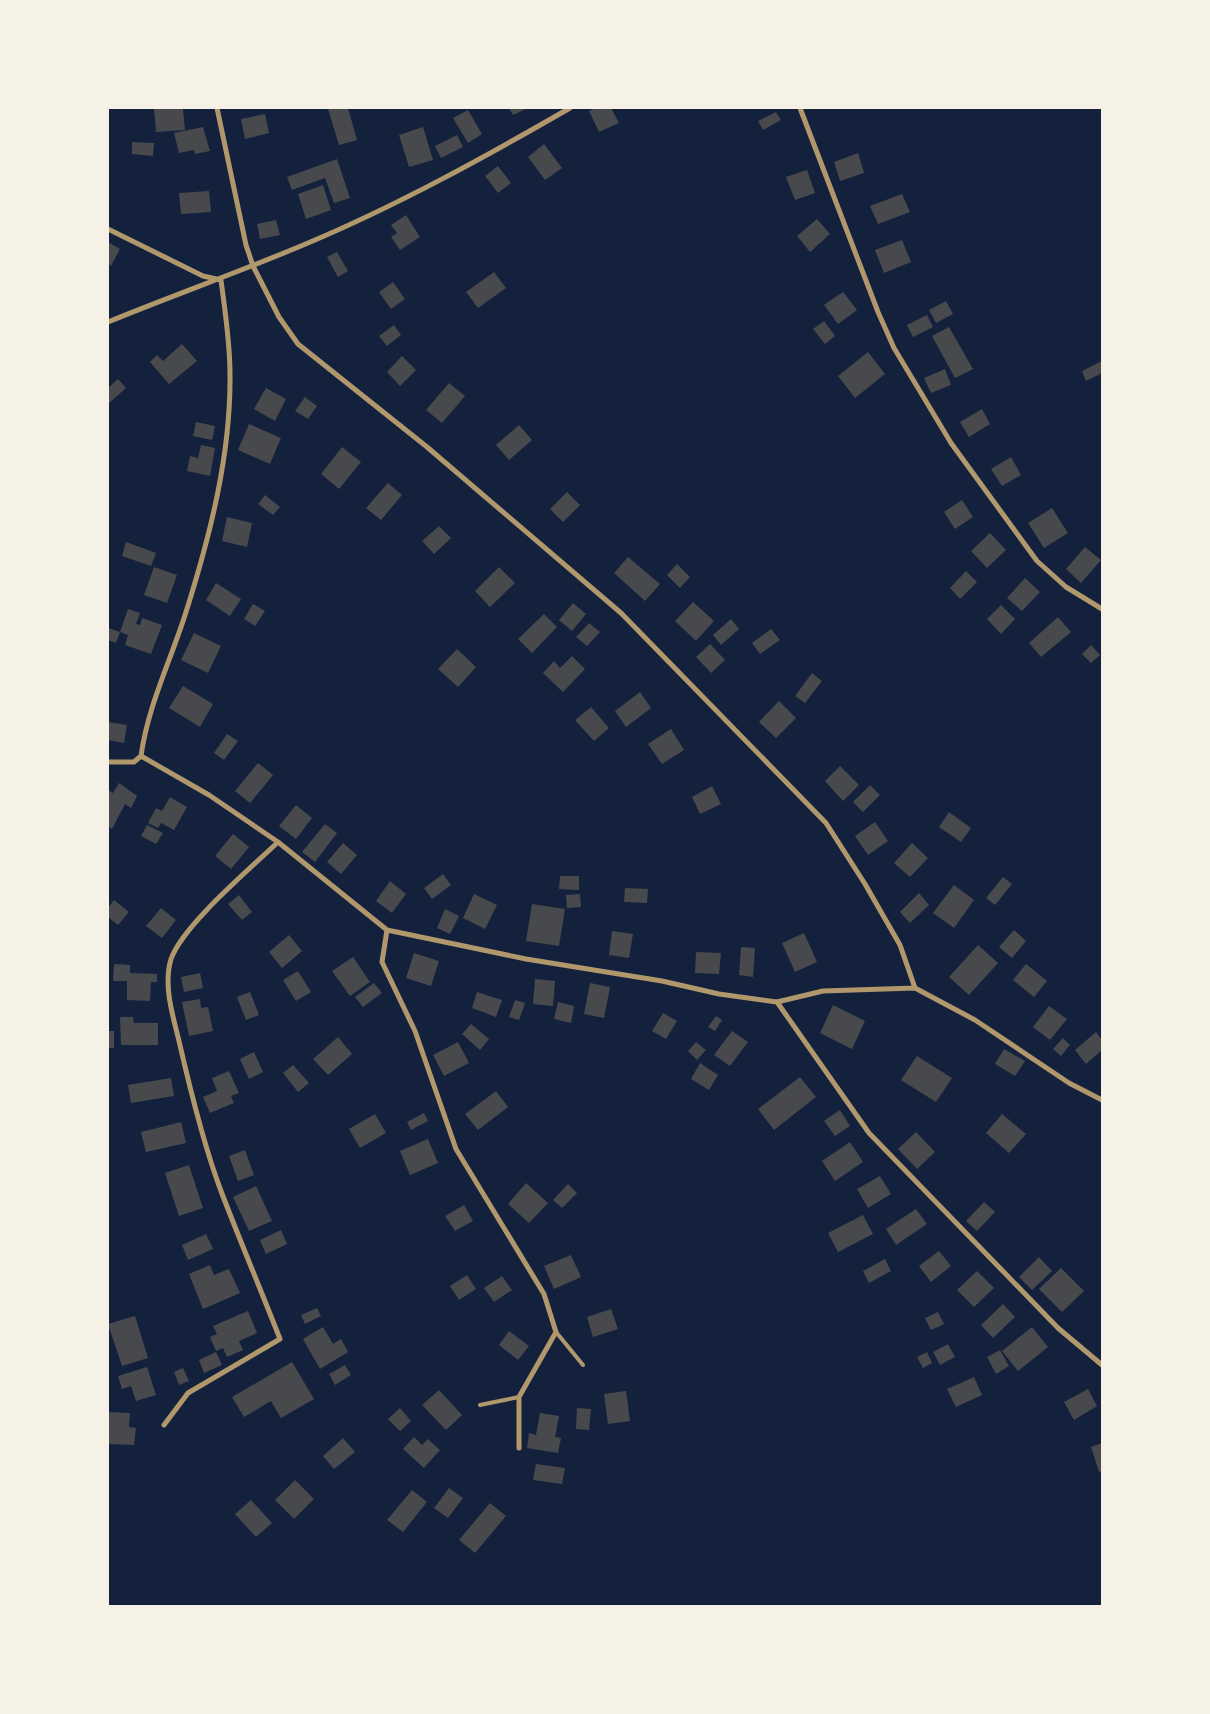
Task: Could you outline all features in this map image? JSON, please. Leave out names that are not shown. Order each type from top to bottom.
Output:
[{"type":"street","points":[[217,108],[246,245],[253,266],[279,317],[298,344],[318,362],[427,447],[621,613],[826,823],[865,884],[900,945],[914,988]]},
{"type":"street","points":[[108,322],[156,302],[221,280],[309,243],[405,198],[570,108]]},
{"type":"street","points":[[800,108],[878,312],[894,348],[951,443],[1037,560],[1066,587],[1102,609]]},
{"type":"street","points":[[108,229],[203,276],[221,280]]},
{"type":"street","points":[[108,762],[134,762],[141,756],[144,734],[154,701],[186,613],[200,563],[222,466],[228,422],[230,375],[221,280]]},
{"type":"street","points":[[141,756],[209,794],[278,842],[387,930],[526,959],[662,981],[719,994],[777,1002],[823,991],[914,988],[975,1020],[1069,1083],[1102,1100]]},
{"type":"street","points":[[164,1425],[188,1393],[280,1339],[220,1189],[186,1068],[170,998],[168,978],[172,957],[182,938],[223,894],[278,842]]},
{"type":"street","points":[[387,930],[382,962],[415,1031],[456,1149],[544,1294],[556,1332],[518,1397],[519,1448]]},
{"type":"street","points":[[777,1002],[869,1133],[1058,1328],[1102,1365]]},
{"type":"lane","points":[[556,1332],[583,1365]]},
{"type":"lane","points":[[480,1405],[518,1397]]},
{"type":"building","points":[[154,108],[183,108],[185,130],[156,132]]},
{"type":"building","points":[[348,108],[357,140],[339,145],[328,109]]},
{"type":"building","points":[[509,108],[528,108],[513,115]]},
{"type":"building","points":[[596,108],[611,108],[619,123],[599,132],[589,111]]},
{"type":"building","points":[[468,110],[482,134],[468,143],[453,118]]},
{"type":"building","points":[[776,112],[781,120],[763,130],[758,121]]},
{"type":"building","points":[[265,114],[269,133],[245,139],[241,119]]},
{"type":"building","points":[[203,127],[210,151],[195,154],[194,150],[179,153],[174,133]]},
{"type":"building","points":[[423,127],[433,160],[409,167],[399,135]]},
{"type":"building","points":[[457,135],[463,147],[441,158],[435,146]]},
{"type":"building","points":[[132,142],[154,143],[153,156],[132,154]]},
{"type":"building","points":[[544,144],[562,168],[545,180],[528,157]]},
{"type":"building","points":[[858,153],[864,173],[840,181],[834,162]]},
{"type":"building","points":[[337,159],[350,198],[334,203],[325,178],[292,190],[287,177]]},
{"type":"building","points":[[498,166],[511,183],[498,193],[485,176]]},
{"type":"building","points":[[807,170],[815,193],[795,200],[786,177]]},
{"type":"building","points":[[323,185],[331,210],[306,219],[298,194]]},
{"type":"building","points":[[209,191],[211,212],[181,214],[179,193]]},
{"type":"building","points":[[902,194],[910,212],[878,224],[870,206]]},
{"type":"building","points":[[406,215],[420,237],[400,250],[391,237],[397,233],[391,225]]},
{"type":"building","points":[[817,219],[830,234],[810,252],[797,236]]},
{"type":"building","points":[[276,220],[280,235],[260,239],[257,224]]},
{"type":"building","points":[[902,240],[911,262],[884,273],[875,250]]},
{"type":"building","points":[[108,242],[120,249],[111,266],[108,264]]},
{"type":"building","points":[[337,252],[348,271],[338,277],[327,257]]},
{"type":"building","points":[[494,272],[506,288],[478,308],[466,292]]},
{"type":"building","points":[[393,282],[405,299],[391,309],[379,292]]},
{"type":"building","points":[[843,292],[857,310],[838,324],[824,305]]},
{"type":"building","points":[[946,301],[953,314],[936,323],[929,310]]},
{"type":"building","points":[[927,315],[933,327],[913,337],[907,325]]},
{"type":"building","points":[[824,321],[835,336],[825,344],[813,329]]},
{"type":"building","points":[[394,325],[401,335],[387,346],[379,336]]},
{"type":"building","points":[[949,327],[973,369],[955,378],[932,336]]},
{"type":"building","points":[[182,344],[197,361],[169,384],[150,362],[157,355],[163,361]]},
{"type":"building","points":[[868,352],[885,374],[855,398],[838,376]]},
{"type":"building","points":[[402,356],[416,370],[400,386],[387,372]]},
{"type":"building","points":[[1102,361],[1102,373],[1086,381],[1082,371]]},
{"type":"building","points":[[945,369],[951,385],[931,393],[924,378]]},
{"type":"building","points":[[118,379],[126,388],[108,404],[108,388]]},
{"type":"building","points":[[449,383],[465,396],[442,423],[426,410]]},
{"type":"building","points":[[266,388],[286,399],[275,421],[254,409]]},
{"type":"building","points":[[305,397],[317,406],[308,419],[295,411]]},
{"type":"building","points":[[982,409],[990,424],[969,437],[960,422]]},
{"type":"building","points":[[196,422],[215,426],[212,440],[193,436]]},
{"type":"building","points":[[249,424],[281,438],[270,464],[238,450]]},
{"type":"building","points":[[519,425],[532,440],[509,460],[496,445]]},
{"type":"building","points":[[201,445],[215,448],[210,476],[187,471],[190,456],[198,458]]},
{"type":"building","points":[[342,447],[361,462],[339,489],[321,474]]},
{"type":"building","points":[[1011,457],[1021,475],[1002,486],[991,469]]},
{"type":"building","points":[[388,483],[402,495],[381,520],[366,508]]},
{"type":"building","points":[[567,492],[580,505],[563,522],[550,509]]},
{"type":"building","points":[[265,495],[280,507],[273,515],[258,504]]},
{"type":"building","points":[[962,500],[973,517],[955,529],[944,512]]},
{"type":"building","points":[[1052,508],[1068,533],[1044,548],[1028,523]]},
{"type":"building","points":[[227,517],[252,523],[247,547],[222,541]]},
{"type":"building","points":[[439,526],[451,538],[434,554],[422,541]]},
{"type":"building","points":[[990,533],[1006,550],[987,568],[971,551]]},
{"type":"building","points":[[126,542],[156,553],[151,566],[122,556]]},
{"type":"building","points":[[1085,547],[1101,560],[1081,583],[1066,569]]},
{"type":"building","points":[[628,557],[660,584],[645,601],[614,573]]},
{"type":"building","points":[[677,564],[690,577],[680,588],[667,575]]},
{"type":"building","points":[[154,567],[177,575],[167,603],[144,595]]},
{"type":"building","points":[[499,567],[515,583],[490,607],[475,591]]},
{"type":"building","points":[[966,571],[977,582],[960,599],[950,588]]},
{"type":"building","points":[[1025,578],[1040,592],[1022,611],[1007,598]]},
{"type":"building","points":[[216,583],[241,599],[230,616],[206,600]]},
{"type":"building","points":[[693,602],[714,621],[696,641],[675,621]]},
{"type":"building","points":[[573,603],[586,614],[572,631],[559,620]]},
{"type":"building","points":[[253,604],[265,611],[255,626],[244,619]]},
{"type":"building","points":[[1001,605],[1015,619],[1001,634],[987,619]]},
{"type":"building","points":[[128,609],[140,613],[136,624],[140,625],[142,618],[162,625],[151,654],[125,645],[128,635],[120,632]]},
{"type":"building","points":[[544,614],[557,627],[532,653],[518,639]]},
{"type":"building","points":[[1058,617],[1071,632],[1041,657],[1029,643]]},
{"type":"building","points":[[731,619],[739,629],[721,645],[713,635]]},
{"type":"building","points":[[589,623],[600,632],[587,646],[576,637]]},
{"type":"building","points":[[108,628],[120,632],[116,643],[108,640]]},
{"type":"building","points":[[771,629],[780,640],[760,654],[752,643]]},
{"type":"building","points":[[194,633],[221,646],[208,673],[181,660]]},
{"type":"building","points":[[710,644],[725,660],[711,673],[696,657]]},
{"type":"building","points":[[1091,645],[1100,655],[1091,663],[1082,654]]},
{"type":"building","points":[[457,649],[476,667],[458,687],[438,669]]},
{"type":"building","points":[[572,656],[585,669],[563,692],[543,673],[554,661],[560,668]]},
{"type":"building","points":[[812,673],[822,681],[805,703],[795,696]]},
{"type":"building","points":[[183,686],[213,704],[200,727],[169,708]]},
{"type":"building","points":[[640,692],[651,708],[626,727],[615,711]]},
{"type":"building","points":[[779,701],[796,718],[776,738],[759,722]]},
{"type":"building","points":[[591,707],[609,728],[594,741],[575,720]]},
{"type":"building","points":[[108,722],[127,725],[124,743],[108,740]]},
{"type":"building","points":[[671,729],[684,750],[662,764],[648,744]]},
{"type":"building","points":[[227,734],[238,741],[224,760],[214,753]]},
{"type":"building","points":[[258,763],[273,775],[250,803],[235,791]]},
{"type":"building","points":[[840,766],[859,785],[843,801],[825,781]]},
{"type":"building","points":[[119,783],[137,796],[131,808],[125,804],[112,829],[108,826],[108,790],[113,793]]},
{"type":"building","points":[[870,785],[880,795],[863,812],[853,802]]},
{"type":"building","points":[[712,786],[721,804],[700,814],[692,797]]},
{"type":"building","points":[[170,797],[187,807],[174,830],[161,823],[158,828],[148,823],[156,808],[162,811]]},
{"type":"building","points":[[296,805],[312,818],[296,839],[279,826]]},
{"type":"building","points":[[949,812],[971,828],[961,842],[939,827]]},
{"type":"building","points":[[875,822],[888,841],[868,855],[855,836]]},
{"type":"building","points":[[325,824],[337,833],[315,862],[302,852]]},
{"type":"building","points":[[147,825],[163,833],[156,844],[141,836]]},
{"type":"building","points":[[233,834],[249,847],[231,869],[215,856]]},
{"type":"building","points":[[343,843],[357,855],[341,874],[327,862]]},
{"type":"building","points":[[912,843],[928,858],[910,877],[894,863]]},
{"type":"building","points":[[443,874],[451,885],[432,899],[424,888]]},
{"type":"building","points":[[560,876],[579,876],[579,890],[559,889]]},
{"type":"building","points":[[1003,877],[1012,884],[995,905],[986,898]]},
{"type":"building","points":[[390,881],[406,894],[392,913],[376,901]]},
{"type":"building","points":[[954,885],[974,900],[954,928],[933,913]]},
{"type":"building","points":[[625,888],[648,889],[647,903],[624,902]]},
{"type":"building","points":[[919,893],[929,905],[910,923],[900,912]]},
{"type":"building","points":[[474,894],[497,905],[485,929],[463,918]]},
{"type":"building","points":[[580,894],[581,907],[567,908],[566,895]]},
{"type":"building","points":[[239,895],[252,912],[242,920],[228,904]]},
{"type":"building","points":[[114,900],[129,912],[118,925],[108,917],[108,908]]},
{"type":"building","points":[[532,904],[565,909],[559,946],[526,941]]},
{"type":"building","points":[[161,908],[176,920],[162,938],[146,926]]},
{"type":"building","points":[[445,909],[459,916],[450,934],[437,928]]},
{"type":"building","points":[[1014,930],[1026,941],[1012,958],[999,947]]},
{"type":"building","points":[[612,931],[633,934],[629,958],[609,955]]},
{"type":"building","points":[[804,933],[817,962],[795,972],[782,943]]},
{"type":"building","points":[[289,935],[302,951],[282,968],[269,952]]},
{"type":"building","points":[[978,945],[998,963],[969,995],[949,977]]},
{"type":"building","points":[[741,947],[755,948],[753,977],[739,975]]},
{"type":"building","points":[[696,952],[721,953],[719,974],[695,973]]},
{"type":"building","points":[[414,953],[439,961],[431,986],[406,978]]},
{"type":"building","points":[[353,957],[370,982],[350,996],[332,971]]},
{"type":"building","points":[[114,964],[130,965],[130,973],[157,974],[157,982],[151,982],[150,1001],[127,1000],[127,981],[113,981]]},
{"type":"building","points":[[1026,964],[1047,981],[1034,997],[1013,980]]},
{"type":"building","points":[[298,971],[311,992],[296,1001],[283,980]]},
{"type":"building","points":[[200,973],[203,988],[184,992],[181,977]]},
{"type":"building","points":[[535,979],[555,981],[553,1006],[533,1004]]},
{"type":"building","points":[[374,983],[382,993],[363,1007],[355,997]]},
{"type":"building","points":[[590,983],[610,987],[604,1018],[584,1014]]},
{"type":"building","points":[[250,992],[259,1015],[246,1020],[237,997]]},
{"type":"building","points":[[477,992],[502,1000],[496,1017],[472,1008]]},
{"type":"building","points":[[200,999],[201,1008],[208,1007],[213,1031],[189,1036],[182,1002]]},
{"type":"building","points":[[515,1000],[525,1003],[519,1020],[509,1017]]},
{"type":"building","points":[[558,1002],[574,1006],[571,1023],[554,1019]]},
{"type":"building","points":[[833,1005],[865,1021],[852,1049],[820,1033]]},
{"type":"building","points":[[1049,1006],[1067,1019],[1050,1040],[1033,1027]]},
{"type":"building","points":[[663,1013],[677,1021],[666,1039],[652,1031]]},
{"type":"building","points":[[716,1016],[722,1020],[715,1031],[708,1027]]},
{"type":"building","points":[[120,1017],[133,1017],[134,1023],[158,1023],[158,1045],[121,1045]]},
{"type":"building","points":[[471,1024],[489,1039],[480,1050],[462,1034]]},
{"type":"building","points":[[108,1031],[114,1031],[114,1048],[108,1048]]},
{"type":"building","points":[[732,1031],[748,1042],[730,1066],[714,1055]]},
{"type":"building","points":[[1096,1032],[1102,1040],[1102,1050],[1086,1064],[1075,1050]]},
{"type":"building","points":[[338,1037],[352,1054],[328,1075],[313,1059]]},
{"type":"building","points":[[1063,1038],[1070,1045],[1061,1056],[1053,1049]]},
{"type":"building","points":[[458,1042],[469,1063],[444,1076],[433,1055]]},
{"type":"building","points":[[696,1042],[706,1050],[697,1060],[688,1051]]},
{"type":"building","points":[[1004,1049],[1025,1061],[1015,1076],[995,1064]]},
{"type":"building","points":[[254,1052],[263,1072],[249,1079],[240,1059]]},
{"type":"building","points":[[917,1056],[952,1078],[936,1102],[901,1080]]},
{"type":"building","points":[[700,1063],[718,1075],[709,1090],[691,1079]]},
{"type":"building","points":[[293,1065],[309,1083],[298,1092],[283,1073]]},
{"type":"building","points":[[229,1071],[239,1093],[231,1096],[234,1103],[210,1113],[203,1097],[217,1091],[212,1078]]},
{"type":"building","points":[[800,1077],[816,1097],[774,1130],[758,1109]]},
{"type":"building","points":[[171,1078],[174,1096],[131,1103],[128,1085]]},
{"type":"building","points":[[496,1091],[508,1107],[478,1130],[465,1114]]},
{"type":"building","points":[[840,1110],[850,1126],[835,1136],[824,1121]]},
{"type":"building","points":[[424,1113],[428,1121],[411,1130],[407,1122]]},
{"type":"building","points":[[375,1114],[386,1133],[360,1148],[349,1129]]},
{"type":"building","points":[[1002,1114],[1026,1134],[1009,1153],[986,1133]]},
{"type":"building","points":[[181,1122],[186,1143],[146,1152],[141,1132]]},
{"type":"building","points":[[916,1132],[935,1152],[917,1169],[898,1149]]},
{"type":"building","points":[[428,1139],[438,1163],[410,1175],[400,1151]]},
{"type":"building","points":[[850,1142],[863,1162],[835,1181],[822,1161]]},
{"type":"building","points":[[245,1150],[254,1175],[238,1181],[229,1156]]},
{"type":"building","points":[[189,1165],[203,1208],[179,1216],[165,1173]]},
{"type":"building","points":[[880,1176],[891,1194],[868,1208],[857,1189]]},
{"type":"building","points":[[526,1183],[548,1203],[529,1223],[508,1204]]},
{"type":"building","points":[[568,1184],[577,1193],[562,1208],[553,1200]]},
{"type":"building","points":[[256,1186],[272,1221],[249,1231],[233,1197]]},
{"type":"building","points":[[984,1202],[995,1212],[977,1231],[966,1221]]},
{"type":"building","points":[[464,1205],[473,1221],[455,1231],[445,1216]]},
{"type":"building","points":[[916,1209],[927,1224],[896,1245],[886,1229]]},
{"type":"building","points":[[863,1215],[873,1234],[838,1252],[828,1233]]},
{"type":"building","points":[[281,1230],[287,1244],[266,1254],[260,1240]]},
{"type":"building","points":[[206,1234],[213,1249],[188,1260],[182,1245]]},
{"type":"building","points":[[939,1251],[951,1266],[931,1282],[919,1266]]},
{"type":"building","points":[[571,1255],[581,1277],[554,1289],[544,1266]]},
{"type":"building","points":[[1039,1257],[1052,1271],[1032,1290],[1019,1277]]},
{"type":"building","points":[[885,1259],[891,1271],[869,1283],[863,1271]]},
{"type":"building","points":[[210,1265],[214,1275],[229,1269],[240,1293],[203,1309],[189,1274]]},
{"type":"building","points":[[1061,1268],[1084,1291],[1062,1312],[1039,1289]]},
{"type":"building","points":[[977,1271],[994,1288],[974,1307],[957,1290]]},
{"type":"building","points":[[467,1275],[476,1289],[459,1300],[450,1286]]},
{"type":"building","points":[[502,1276],[512,1290],[494,1302],[484,1288]]},
{"type":"building","points":[[1003,1304],[1015,1317],[993,1338],[981,1325]]},
{"type":"building","points":[[317,1308],[321,1316],[305,1324],[301,1315]]},
{"type":"building","points":[[611,1309],[618,1329],[593,1337],[587,1317]]},
{"type":"building","points":[[248,1311],[257,1333],[239,1341],[243,1350],[227,1357],[223,1348],[216,1351],[210,1337],[217,1334],[213,1326]]},
{"type":"building","points":[[938,1312],[944,1324],[931,1330],[925,1318]]},
{"type":"building","points":[[135,1316],[148,1358],[122,1366],[108,1324]]},
{"type":"building","points":[[323,1327],[333,1344],[341,1339],[348,1352],[320,1369],[303,1339]]},
{"type":"building","points":[[1032,1327],[1048,1347],[1018,1371],[1002,1351]]},
{"type":"building","points":[[509,1331],[529,1346],[518,1360],[499,1345]]},
{"type":"building","points":[[948,1344],[955,1357],[940,1365],[933,1352]]},
{"type":"building","points":[[1000,1350],[1009,1366],[996,1374],[987,1357]]},
{"type":"building","points":[[216,1352],[222,1365],[204,1373],[199,1360]]},
{"type":"building","points":[[927,1352],[932,1363],[923,1368],[917,1357]]},
{"type":"building","points":[[292,1362],[314,1399],[281,1418],[271,1401],[244,1417],[232,1397]]},
{"type":"building","points":[[345,1365],[351,1375],[335,1385],[329,1374]]},
{"type":"building","points":[[147,1367],[156,1395],[136,1401],[131,1386],[122,1389],[118,1376]]},
{"type":"building","points":[[183,1368],[189,1381],[179,1385],[174,1372]]},
{"type":"building","points":[[974,1377],[982,1395],[956,1407],[947,1389]]},
{"type":"building","points":[[1088,1389],[1097,1406],[1074,1420],[1064,1402]]},
{"type":"building","points":[[439,1390],[462,1415],[446,1430],[422,1405]]},
{"type":"building","points":[[626,1391],[630,1421],[608,1424],[604,1394]]},
{"type":"building","points":[[400,1408],[411,1421],[400,1431],[388,1419]]},
{"type":"building","points":[[577,1408],[591,1409],[589,1430],[576,1429]]},
{"type":"building","points":[[108,1412],[130,1413],[129,1427],[136,1428],[134,1445],[108,1444]]},
{"type":"building","points":[[540,1413],[559,1416],[555,1437],[561,1438],[558,1453],[527,1448],[529,1433],[536,1435]]},
{"type":"building","points":[[414,1437],[422,1445],[428,1439],[440,1450],[424,1468],[403,1449]]},
{"type":"building","points":[[343,1438],[355,1452],[334,1469],[323,1456]]},
{"type":"building","points":[[1102,1443],[1102,1471],[1099,1472],[1091,1447]]},
{"type":"building","points":[[536,1464],[565,1468],[562,1484],[533,1480]]},
{"type":"building","points":[[295,1480],[314,1499],[294,1519],[275,1500]]},
{"type":"building","points":[[449,1488],[463,1498],[448,1518],[434,1508]]},
{"type":"building","points":[[412,1490],[427,1502],[403,1532],[387,1520]]},
{"type":"building","points":[[251,1500],[272,1523],[256,1537],[235,1514]]},
{"type":"building","points":[[490,1503],[506,1516],[475,1553],[459,1540]]}]
